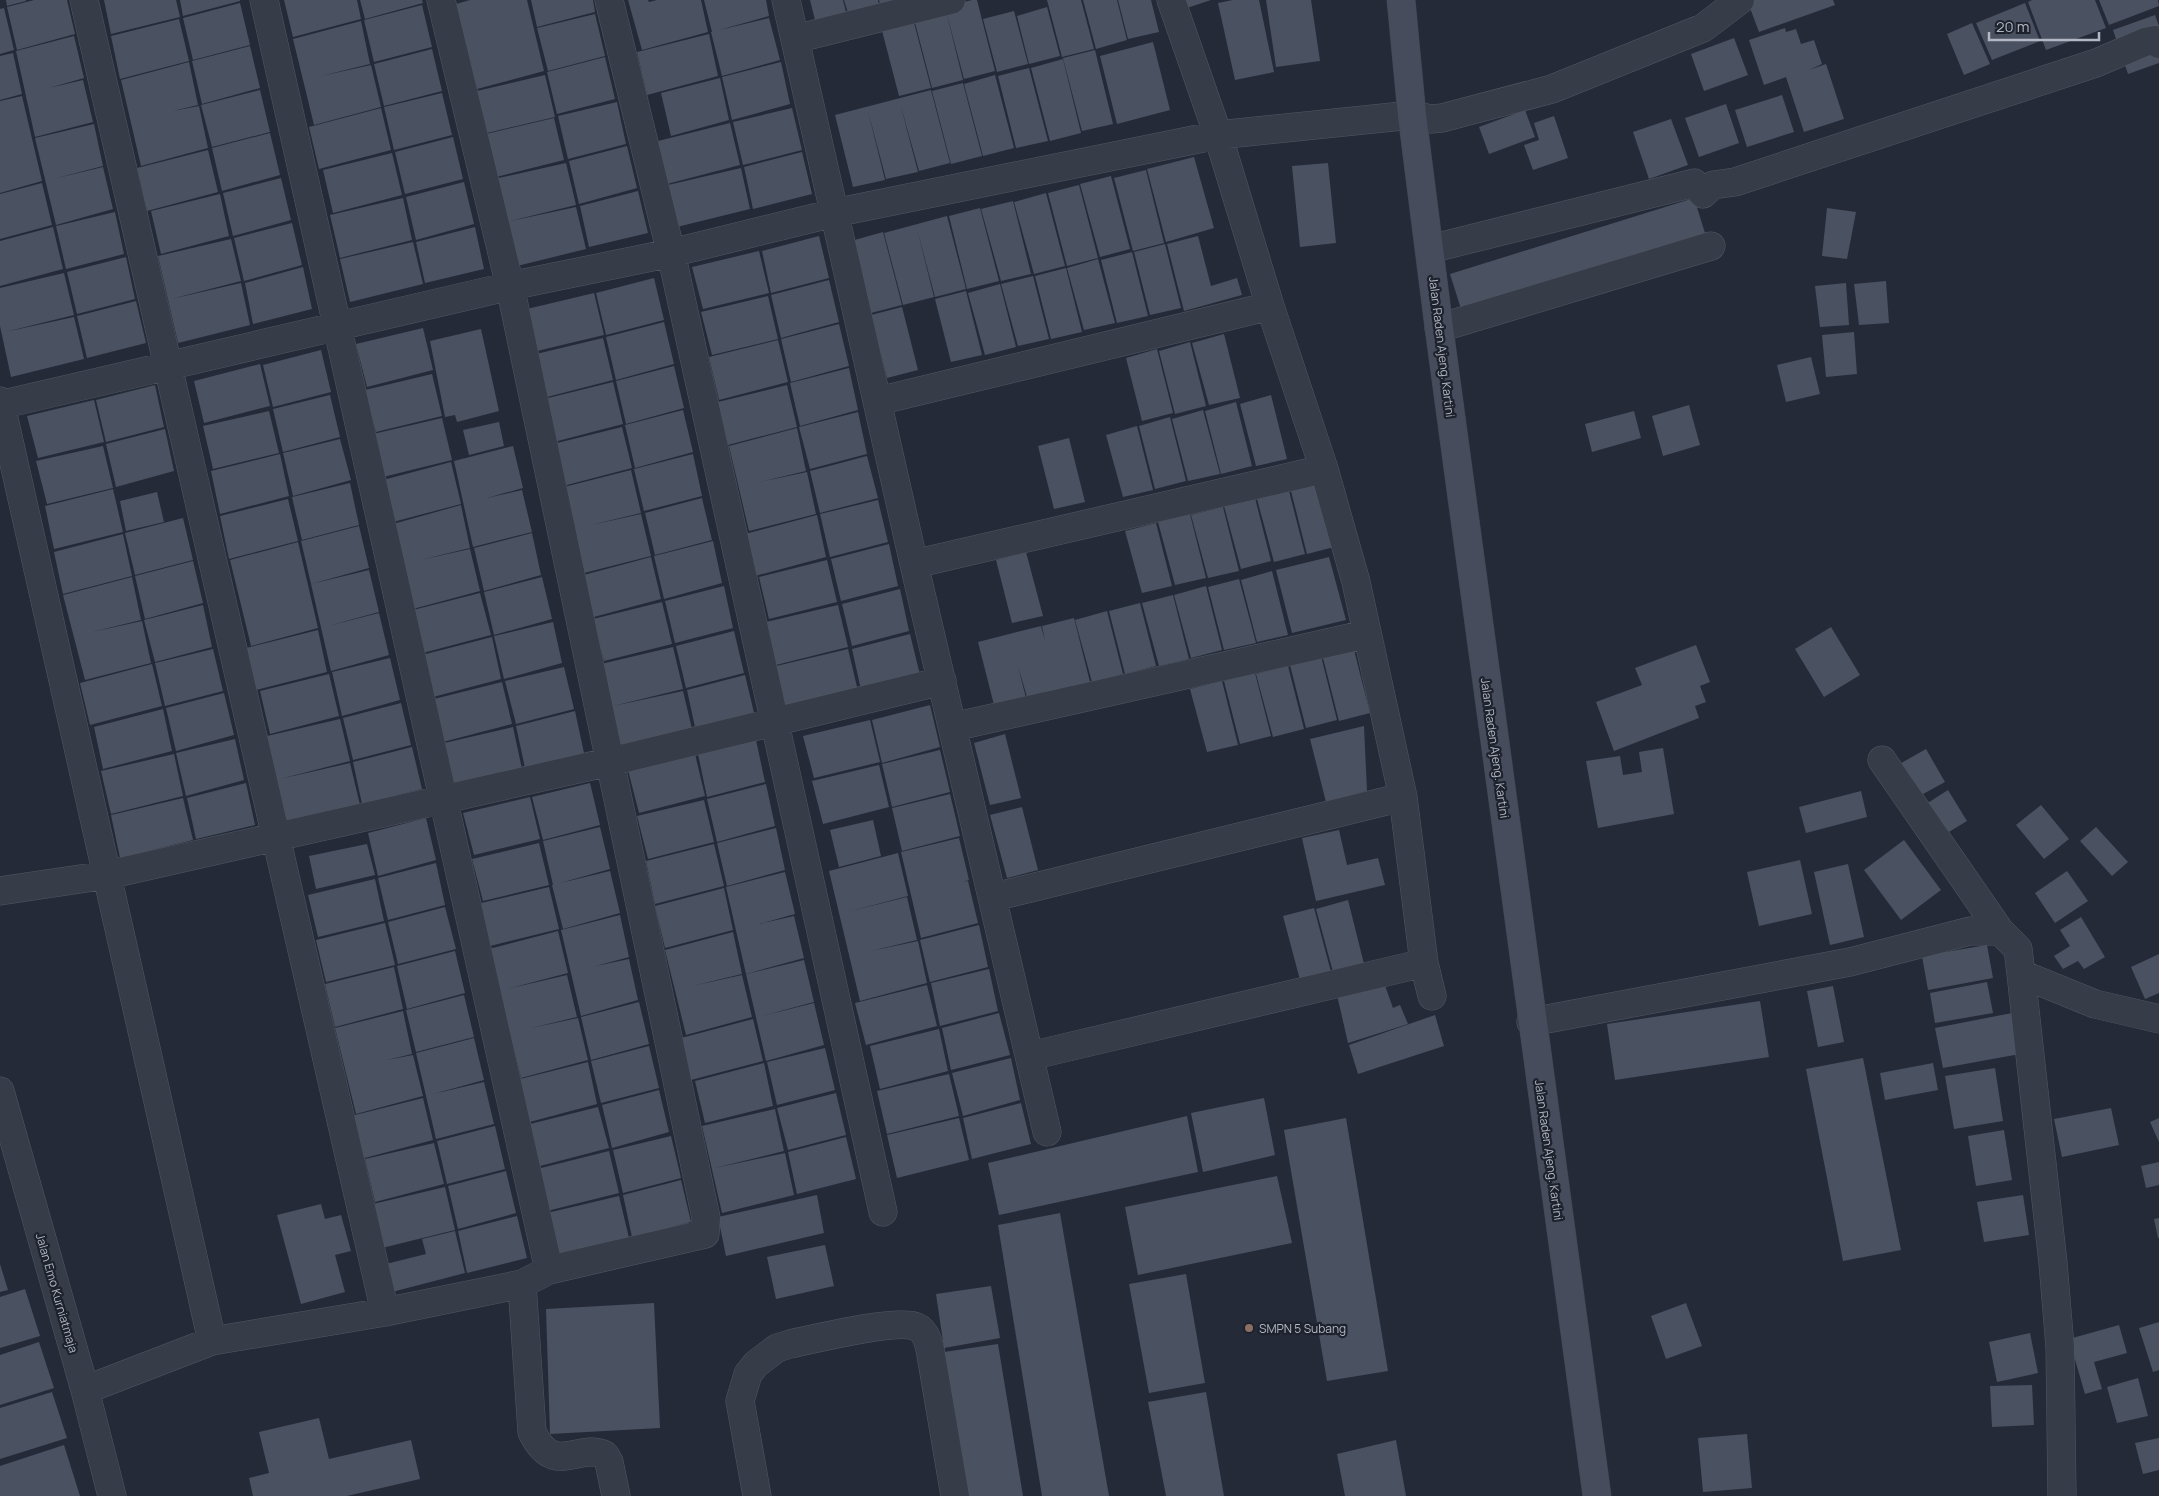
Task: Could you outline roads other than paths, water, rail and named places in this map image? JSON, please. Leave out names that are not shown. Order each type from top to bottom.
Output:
[{"type":"main road","name":"Jalan Raden Ajeng. Kartini","points":[[1401,0],[1412,115],[1439,328],[1597,1496]]},
{"type":"street","points":[[84,0],[385,1312]]},
{"type":"street","points":[[264,0],[549,1270]]},
{"type":"street","points":[[85,1390],[212,1341],[385,1312],[522,1284],[549,1270],[705,1234],[706,1218],[510,286],[441,0]]},
{"type":"street","points":[[609,0],[671,253],[882,1212]]},
{"type":"street","points":[[786,0],[914,564],[994,897],[1047,1132]]},
{"type":"street","points":[[795,39],[952,0]]},
{"type":"street","points":[[1171,0],[1218,135],[1270,306],[1324,469],[1356,582],[1403,797],[1424,963],[1432,996]]},
{"type":"street","points":[[212,1341],[0,404],[510,286],[671,253],[834,214],[1218,135],[1412,115],[1431,119],[1442,118],[1552,90],[1703,28],[1740,0]]},
{"type":"street","points":[[1430,249],[1694,183],[1702,194],[1713,184],[1735,182],[2096,63],[2145,42],[2155,40],[2159,44]]},
{"type":"street","points":[[1439,328],[1711,246]]},
{"type":"street","points":[[878,401],[1270,306]]},
{"type":"street","points":[[914,564],[1324,469]]},
{"type":"street","points":[[953,727],[1367,634]]},
{"type":"street","points":[[0,892],[107,875],[443,800],[773,723],[942,681]]},
{"type":"street","points":[[1882,760],[2000,931],[2018,949],[2052,1253],[2060,1347],[2062,1496]]},
{"type":"street","points":[[994,897],[1403,797]]},
{"type":"street","points":[[1532,1022],[1850,962],[1970,931],[2000,931]]},
{"type":"street","points":[[1030,1056],[1424,963]]},
{"type":"street","points":[[2021,974],[2095,1004],[2159,1019]]},
{"type":"street","name":"Jalan Emo Kurniatmaja","points":[[0,1091],[6,1133],[85,1390],[112,1496]]},
{"type":"street","points":[[522,1284],[532,1432],[542,1448],[560,1457],[594,1453],[605,1455],[609,1462],[616,1496]]},
{"type":"street","points":[[757,1496],[740,1401],[748,1374],[756,1364],[777,1348],[790,1344],[886,1326],[910,1324],[924,1332],[930,1349],[954,1496]]},
{"type":"place","name":"SMPN 5 Subang","points":[[1249,1328]]}]
